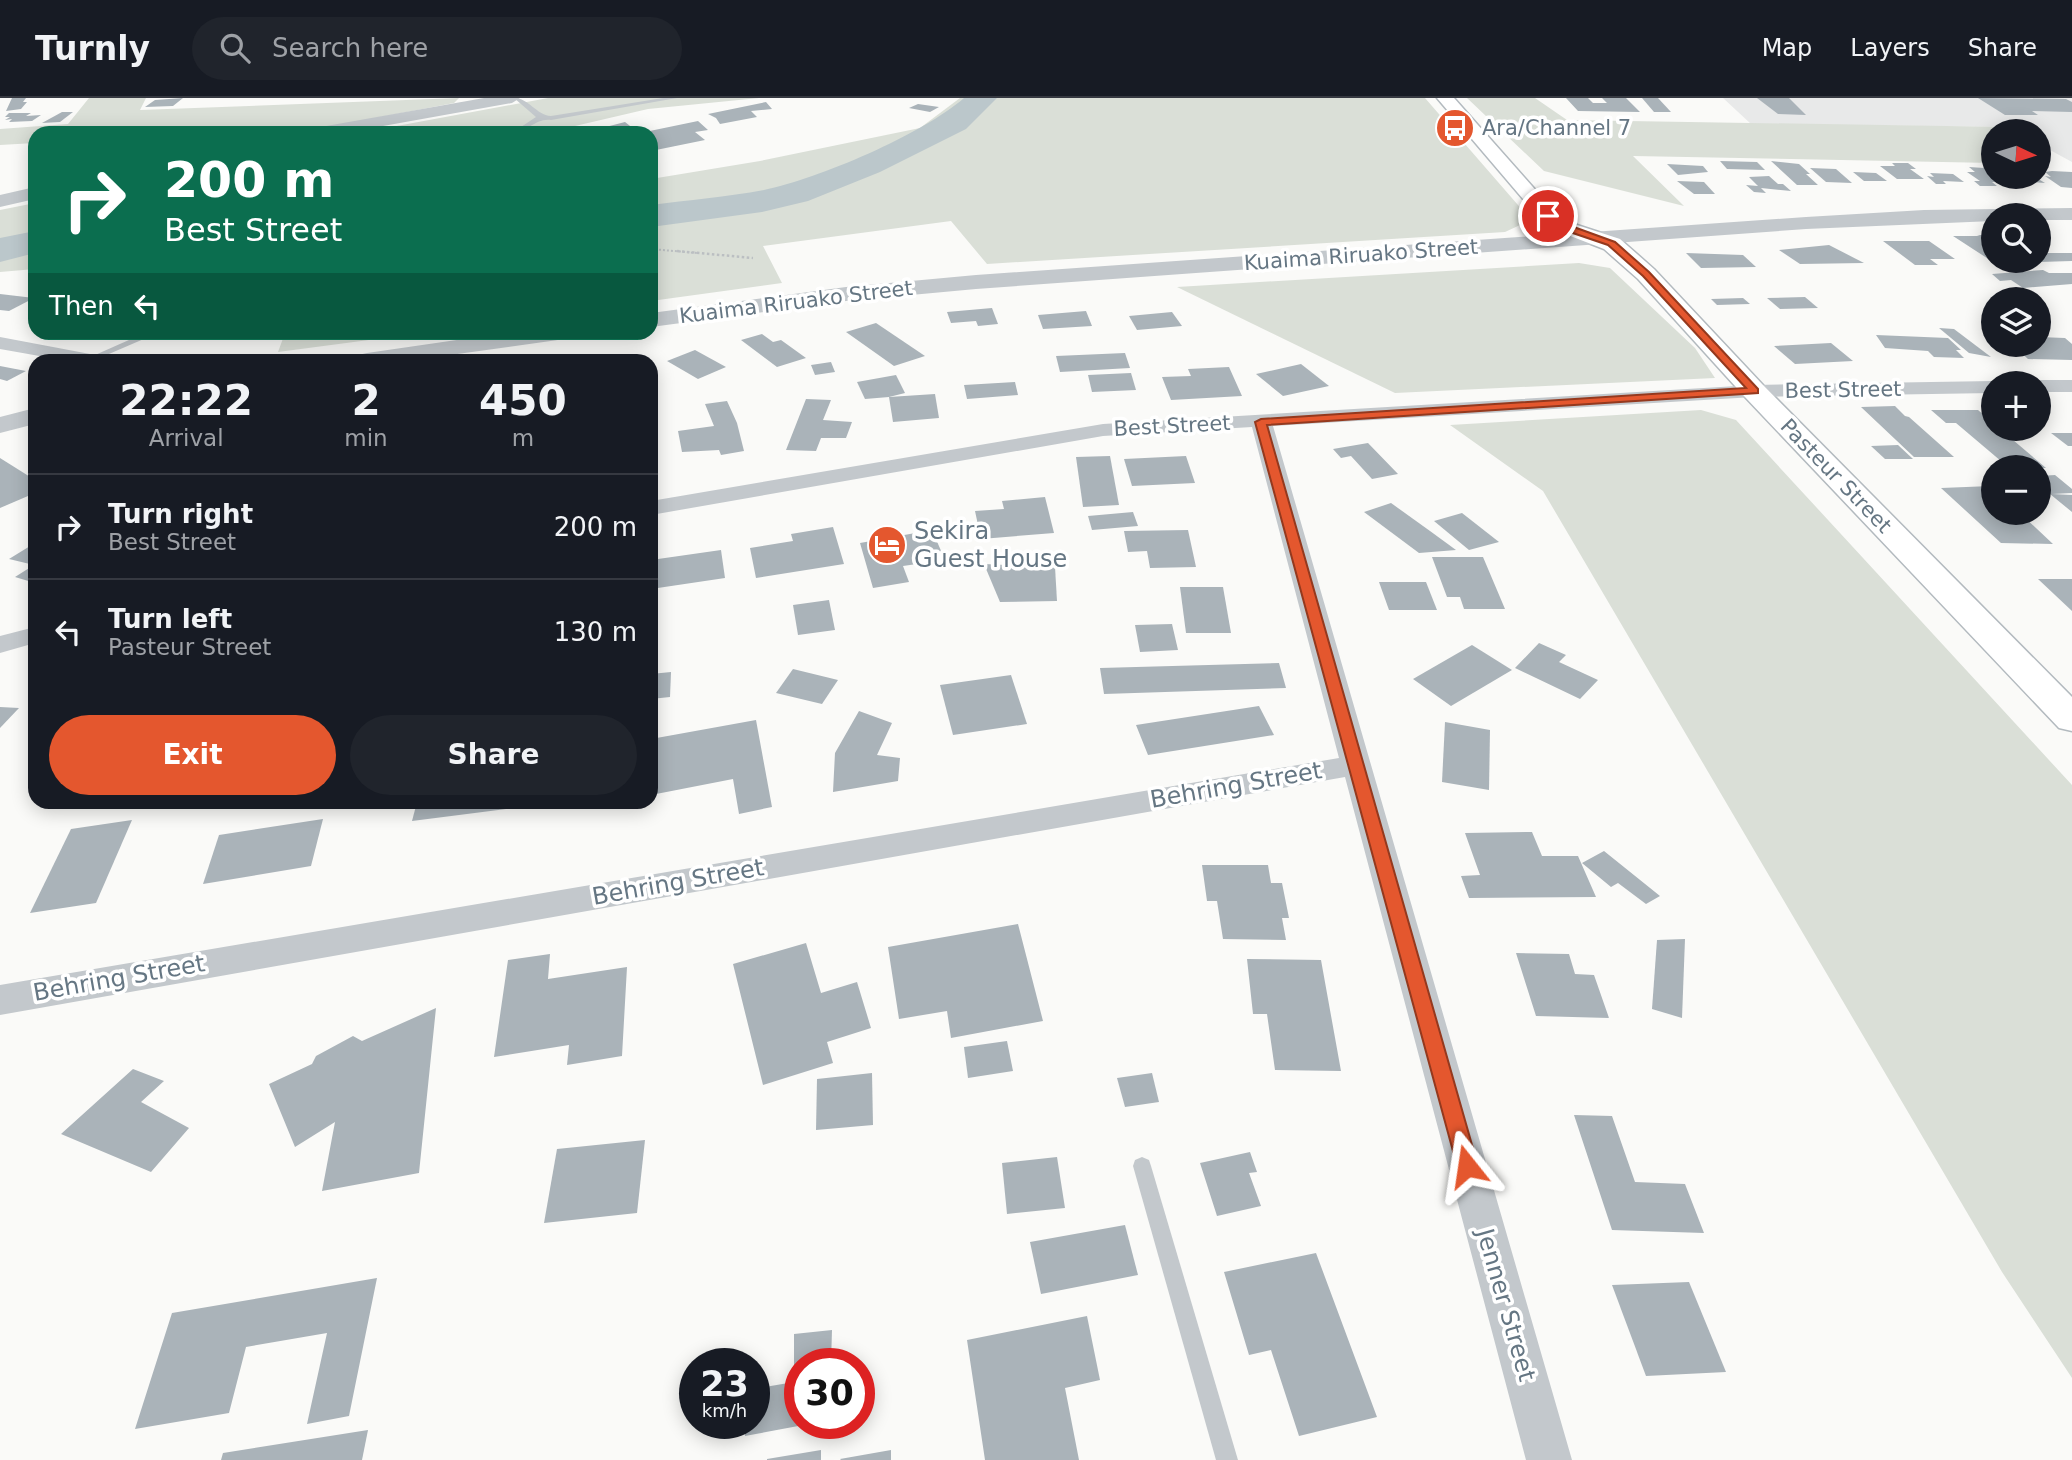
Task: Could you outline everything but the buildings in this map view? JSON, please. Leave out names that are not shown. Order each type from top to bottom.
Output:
[{"type":"main road","name":"Pasteur Street","points":[[1445,98],[1548,216],[1567,228],[1612,244],[1646,274],[1754,391],[2072,719]]},
{"type":"street","points":[[355,126],[514,98]]},
{"type":"street","points":[[0,201],[28,194]]},
{"type":"street","name":"Kuaima Riruako Street","points":[[658,319],[925,287],[1924,216],[2072,215]]},
{"type":"street","points":[[409,354],[508,340]]},
{"type":"street","points":[[0,343],[59,354]]},
{"type":"street","points":[[2051,386],[2072,386]]},
{"type":"street","name":"Best Street","points":[[658,507],[1103,429],[1261,422],[1754,391],[1981,387]]},
{"type":"street","points":[[0,425],[28,418]]},
{"type":"street","name":"Jenner Street","points":[[1261,422],[1549,1460]]},
{"type":"street","points":[[0,645],[28,637]]},
{"type":"street","name":"Behring Street","points":[[0,1000],[1356,765]]},
{"type":"lane","points":[[514,98],[541,117],[565,118],[674,98]]},
{"type":"lane","points":[[526,126],[541,117]]},
{"type":"lane","points":[[103,354],[133,340]]},
{"type":"lane","points":[[1142,1166],[1227,1460]]},
{"type":"path","points":[[658,250],[753,258]]},
{"type":"shaded area","points":[[89,98],[146,98],[140,110],[459,98],[454,103],[334,126],[41,126],[68,124]]},
{"type":"shaded area","points":[[548,98],[759,98],[648,109],[575,126],[397,126]]},
{"type":"shaded area","points":[[960,98],[1425,98],[1531,220],[1505,232],[987,264],[951,221],[763,246],[782,283],[658,300],[658,178],[760,161],[920,128]]},
{"type":"shaded area","points":[[1467,98],[1535,98],[1567,120],[1981,127],[1981,163],[1633,156],[1684,206],[1544,171]]},
{"type":"shaded area","points":[[1723,98],[2072,98],[2072,162],[2051,151],[2051,119],[1981,119],[1981,127],[1751,124]]},
{"type":"shaded area","points":[[28,127],[28,143],[0,145],[0,129]]},
{"type":"shaded area","points":[[28,204],[28,270],[0,272],[0,210]]},
{"type":"shaded area","points":[[1579,263],[1610,268],[1695,348],[1715,378],[1395,393],[1177,287]]},
{"type":"shaded area","points":[[282,340],[369,340],[278,352]]},
{"type":"shaded area","points":[[1701,410],[1736,420],[2072,785],[2072,1378],[2002,1272],[1543,491],[1450,425]]},
{"type":"waterway","points":[[658,215],[762,201],[795,193],[868,165],[955,122],[982,98]]},
{"type":"waterway","points":[[0,250],[28,244]]},
{"type":"place","name":"Ara/Channel 7","points":[[1455,128]]},
{"type":"place","name":"Sekira Guest House","points":[[887,545]]},
{"type":"route","points":[[1467,1166],[1261,422],[1754,391],[1646,274],[1612,244],[1567,228],[1548,216]]}]
